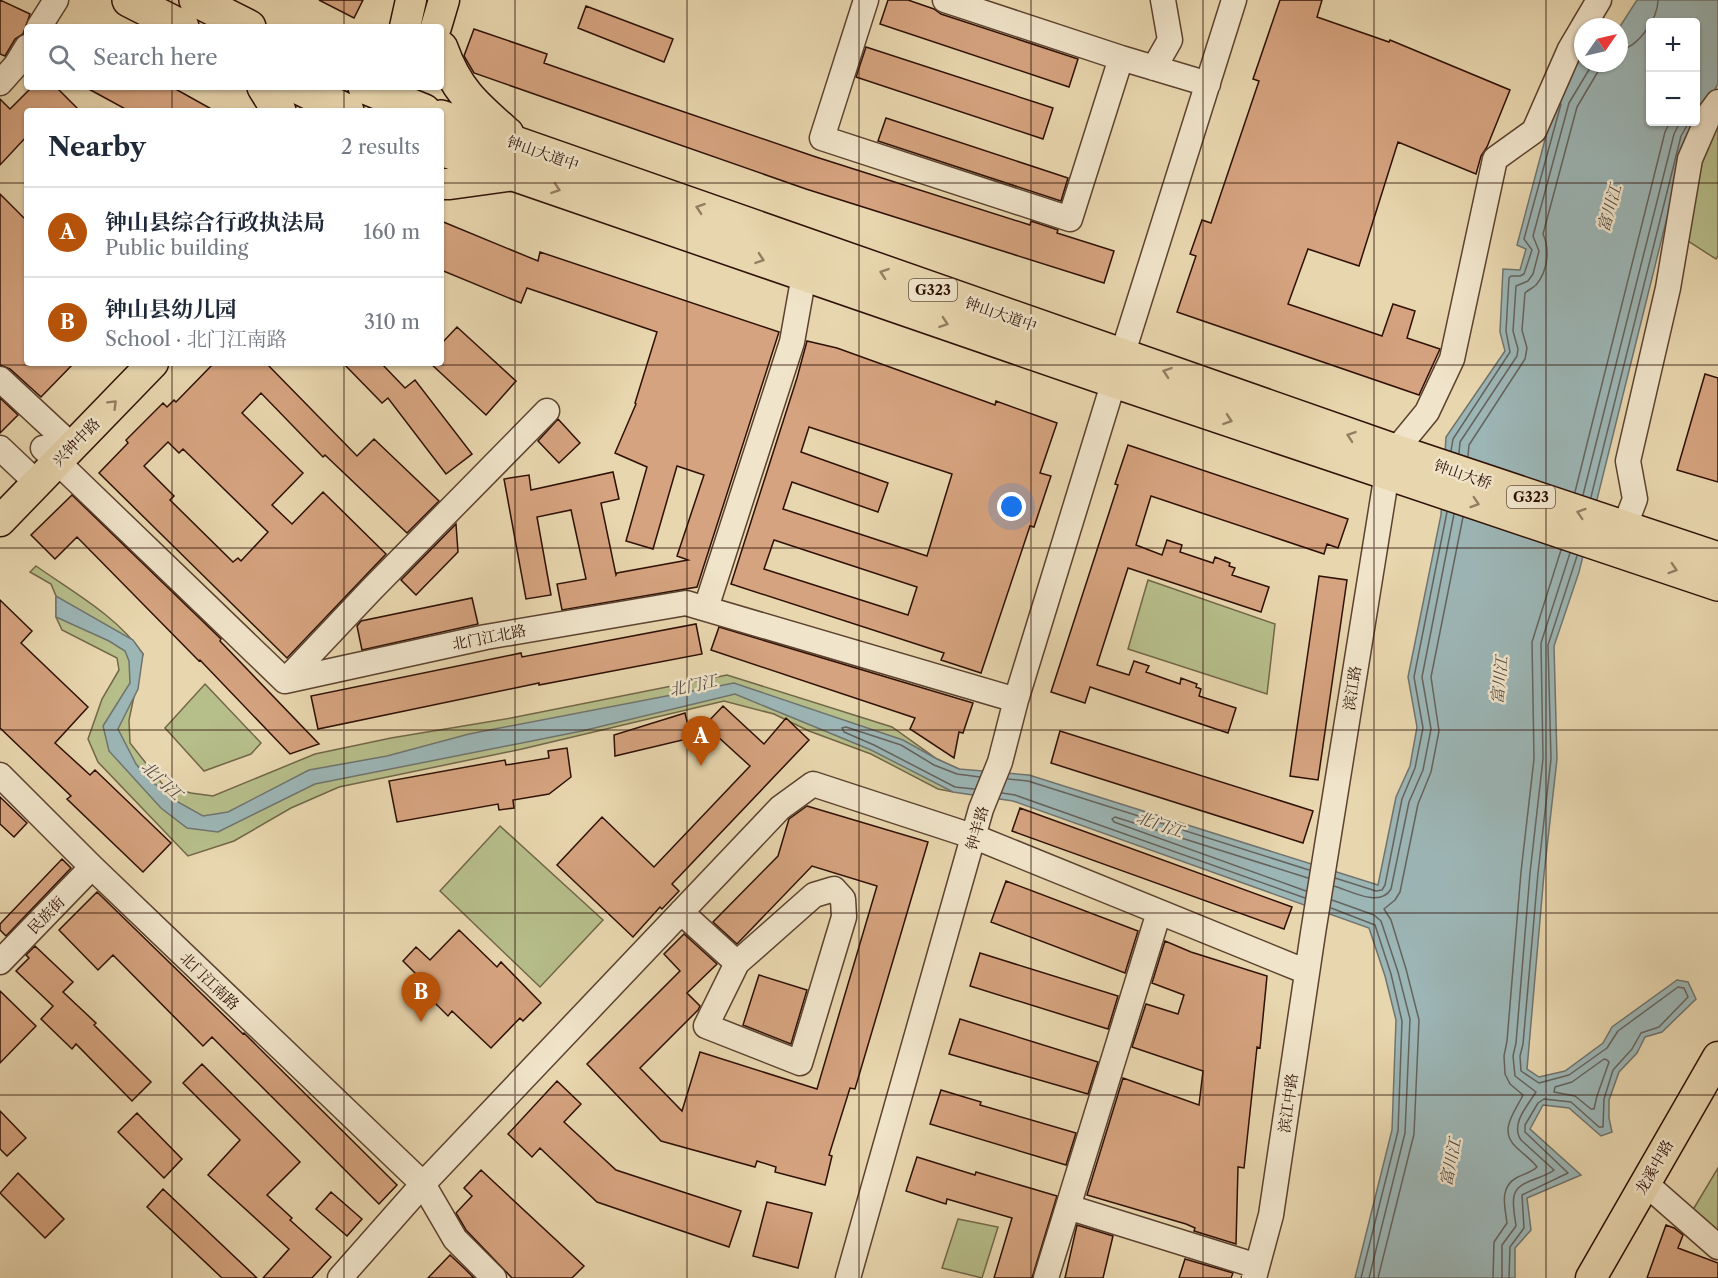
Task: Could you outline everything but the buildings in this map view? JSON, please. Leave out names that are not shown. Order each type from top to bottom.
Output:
[{"type":"highway","points":[[129,0],[176,24]]},
{"type":"highway","points":[[196,0],[243,24]]},
{"type":"highway","points":[[444,57],[449,72],[517,160]]},
{"type":"highway","points":[[266,90],[277,108]]},
{"type":"highway","points":[[304,90],[341,108]]},
{"type":"highway","name":"钟山大道中","points":[[444,119],[517,160],[1423,473]]},
{"type":"highway","name":"钟山大道中","points":[[444,149],[517,160]]},
{"type":"highway","name":"钟山大桥","points":[[1423,473],[1630,538]]},
{"type":"highway","name":"G323","points":[[1630,538],[1718,559]]},
{"type":"highway","name":"G323","points":[[1630,538],[1718,584]]},
{"type":"main road","points":[[437,24],[444,0]]},
{"type":"main road","points":[[444,184],[450,184],[517,160]]},
{"type":"main road","name":"兴钟中路","points":[[0,522],[48,457],[122,366]]},
{"type":"main road","name":"兴钟中路","points":[[0,493],[48,457],[150,366]]},
{"type":"main road","name":"龙溪中路","points":[[1610,1278],[1718,1057]]},
{"type":"main road","name":"龙溪中路","points":[[1591,1278],[1718,1090]]},
{"type":"street","points":[[41,24],[56,0]]},
{"type":"street","points":[[866,0],[822,138],[1070,219],[1121,58]]},
{"type":"street","points":[[945,0],[1208,84]]},
{"type":"street","points":[[1154,68],[1170,40],[1163,0]]},
{"type":"street","name":"钟羊路","points":[[848,1278],[975,837],[981,809],[1000,762],[1016,700],[1234,0]]},
{"type":"street","points":[[1588,18],[1599,0]]},
{"type":"street","points":[[1391,462],[1427,411],[1452,359],[1495,159],[1534,131],[1574,43]]},
{"type":"street","points":[[0,83],[24,52]]},
{"type":"street","points":[[1630,538],[1635,499],[1628,460],[1668,288],[1690,159],[1710,113],[1718,102]]},
{"type":"street","points":[[706,608],[792,342],[807,261]]},
{"type":"street","points":[[0,380],[48,457],[285,681],[547,411]]},
{"type":"street","points":[[0,448],[48,457]]},
{"type":"street","name":"滨江路","points":[[1314,926],[1391,462]]},
{"type":"street","name":"北门江北路","points":[[285,681],[486,637],[686,603],[1016,700]]},
{"type":"street","name":"北门江南路","points":[[0,775],[92,867],[423,1184],[455,1239],[494,1278]]},
{"type":"street","points":[[339,1278],[423,1184],[780,808],[813,784],[975,837],[1307,972]]},
{"type":"street","name":"民族街","points":[[0,962],[92,867]]},
{"type":"street","points":[[834,889],[843,899],[844,917],[800,1063],[706,1026],[737,963],[813,895],[834,889]]},
{"type":"street","points":[[681,912],[737,963]]},
{"type":"street","points":[[1046,1278],[1159,912]]},
{"type":"street","name":"滨江中路","points":[[1256,1272],[1271,1215],[1314,926]]},
{"type":"street","points":[[1652,1188],[1718,1247]]},
{"type":"street","points":[[1068,1207],[1256,1272]]},
{"type":"green space","points":[[1718,117],[1718,256],[1716,259],[1677,234],[1697,152]]},
{"type":"green space","points":[[36,566],[107,616],[121,628],[143,654],[129,720],[130,743],[164,786],[191,793],[213,796],[315,754],[727,675],[892,727],[937,759],[959,769],[953,792],[938,789],[871,754],[809,731],[774,714],[724,701],[522,749],[339,787],[291,808],[234,841],[188,856],[98,762],[88,739],[102,699],[119,670],[117,658],[62,630],[56,617],[56,596],[51,584],[30,572]]},
{"type":"green space","points":[[1148,580],[1275,624],[1267,694],[1128,649]]},
{"type":"green space","points":[[205,684],[261,743],[251,754],[204,771],[165,728]]},
{"type":"green space","points":[[500,826],[603,920],[540,987],[440,891]]},
{"type":"green space","points":[[1718,1168],[1718,1241],[1691,1213]]},
{"type":"green space","points":[[958,1219],[998,1227],[982,1278],[942,1268]]},
{"type":"water","points":[[1637,0],[1718,0],[1718,84],[1700,115],[1700,18],[1646,18],[1646,126],[1694,126],[1687,137],[1579,572],[1554,646],[1557,759],[1544,874],[1527,1069],[1539,1077],[1565,1071],[1603,1043],[1612,1027],[1677,980],[1688,982],[1696,999],[1662,1032],[1645,1037],[1637,1053],[1619,1072],[1609,1100],[1612,1132],[1601,1136],[1569,1108],[1543,1105],[1530,1129],[1581,1175],[1527,1198],[1531,1230],[1515,1248],[1515,1278],[1355,1278],[1392,1130],[1396,1020],[1385,976],[1369,928],[1013,801],[953,792],[871,750],[735,694],[582,731],[315,784],[218,832],[187,828],[161,808],[109,751],[103,726],[130,683],[129,661],[125,651],[109,641],[56,617],[56,596],[133,640],[143,654],[138,689],[118,729],[136,764],[150,780],[176,801],[203,816],[228,812],[309,770],[387,756],[469,734],[734,683],[903,740],[959,769],[1029,775],[1378,885],[1396,797],[1410,766],[1417,727],[1408,677],[1441,515],[1446,437],[1505,351],[1500,332],[1503,269],[1520,270],[1526,249],[1517,245],[1556,98],[1574,68],[1574,72],[1628,72],[1628,18],[1625,18]]},
{"type":"place","name":"钟山县综合行政执法局","points":[[701,766]]},
{"type":"place","name":"钟山县幼儿园","points":[[421,1022]]},
{"type":"water label","name":"富川江","points":[[1609,208]]},
{"type":"water label","name":"富川江","points":[[1499,680]]},
{"type":"water label","name":"北门江","points":[[693,685]]},
{"type":"water label","name":"北门江","points":[[162,780]]},
{"type":"water label","name":"北门江","points":[[1160,824]]},
{"type":"water label","name":"富川江","points":[[1450,1162]]}]
